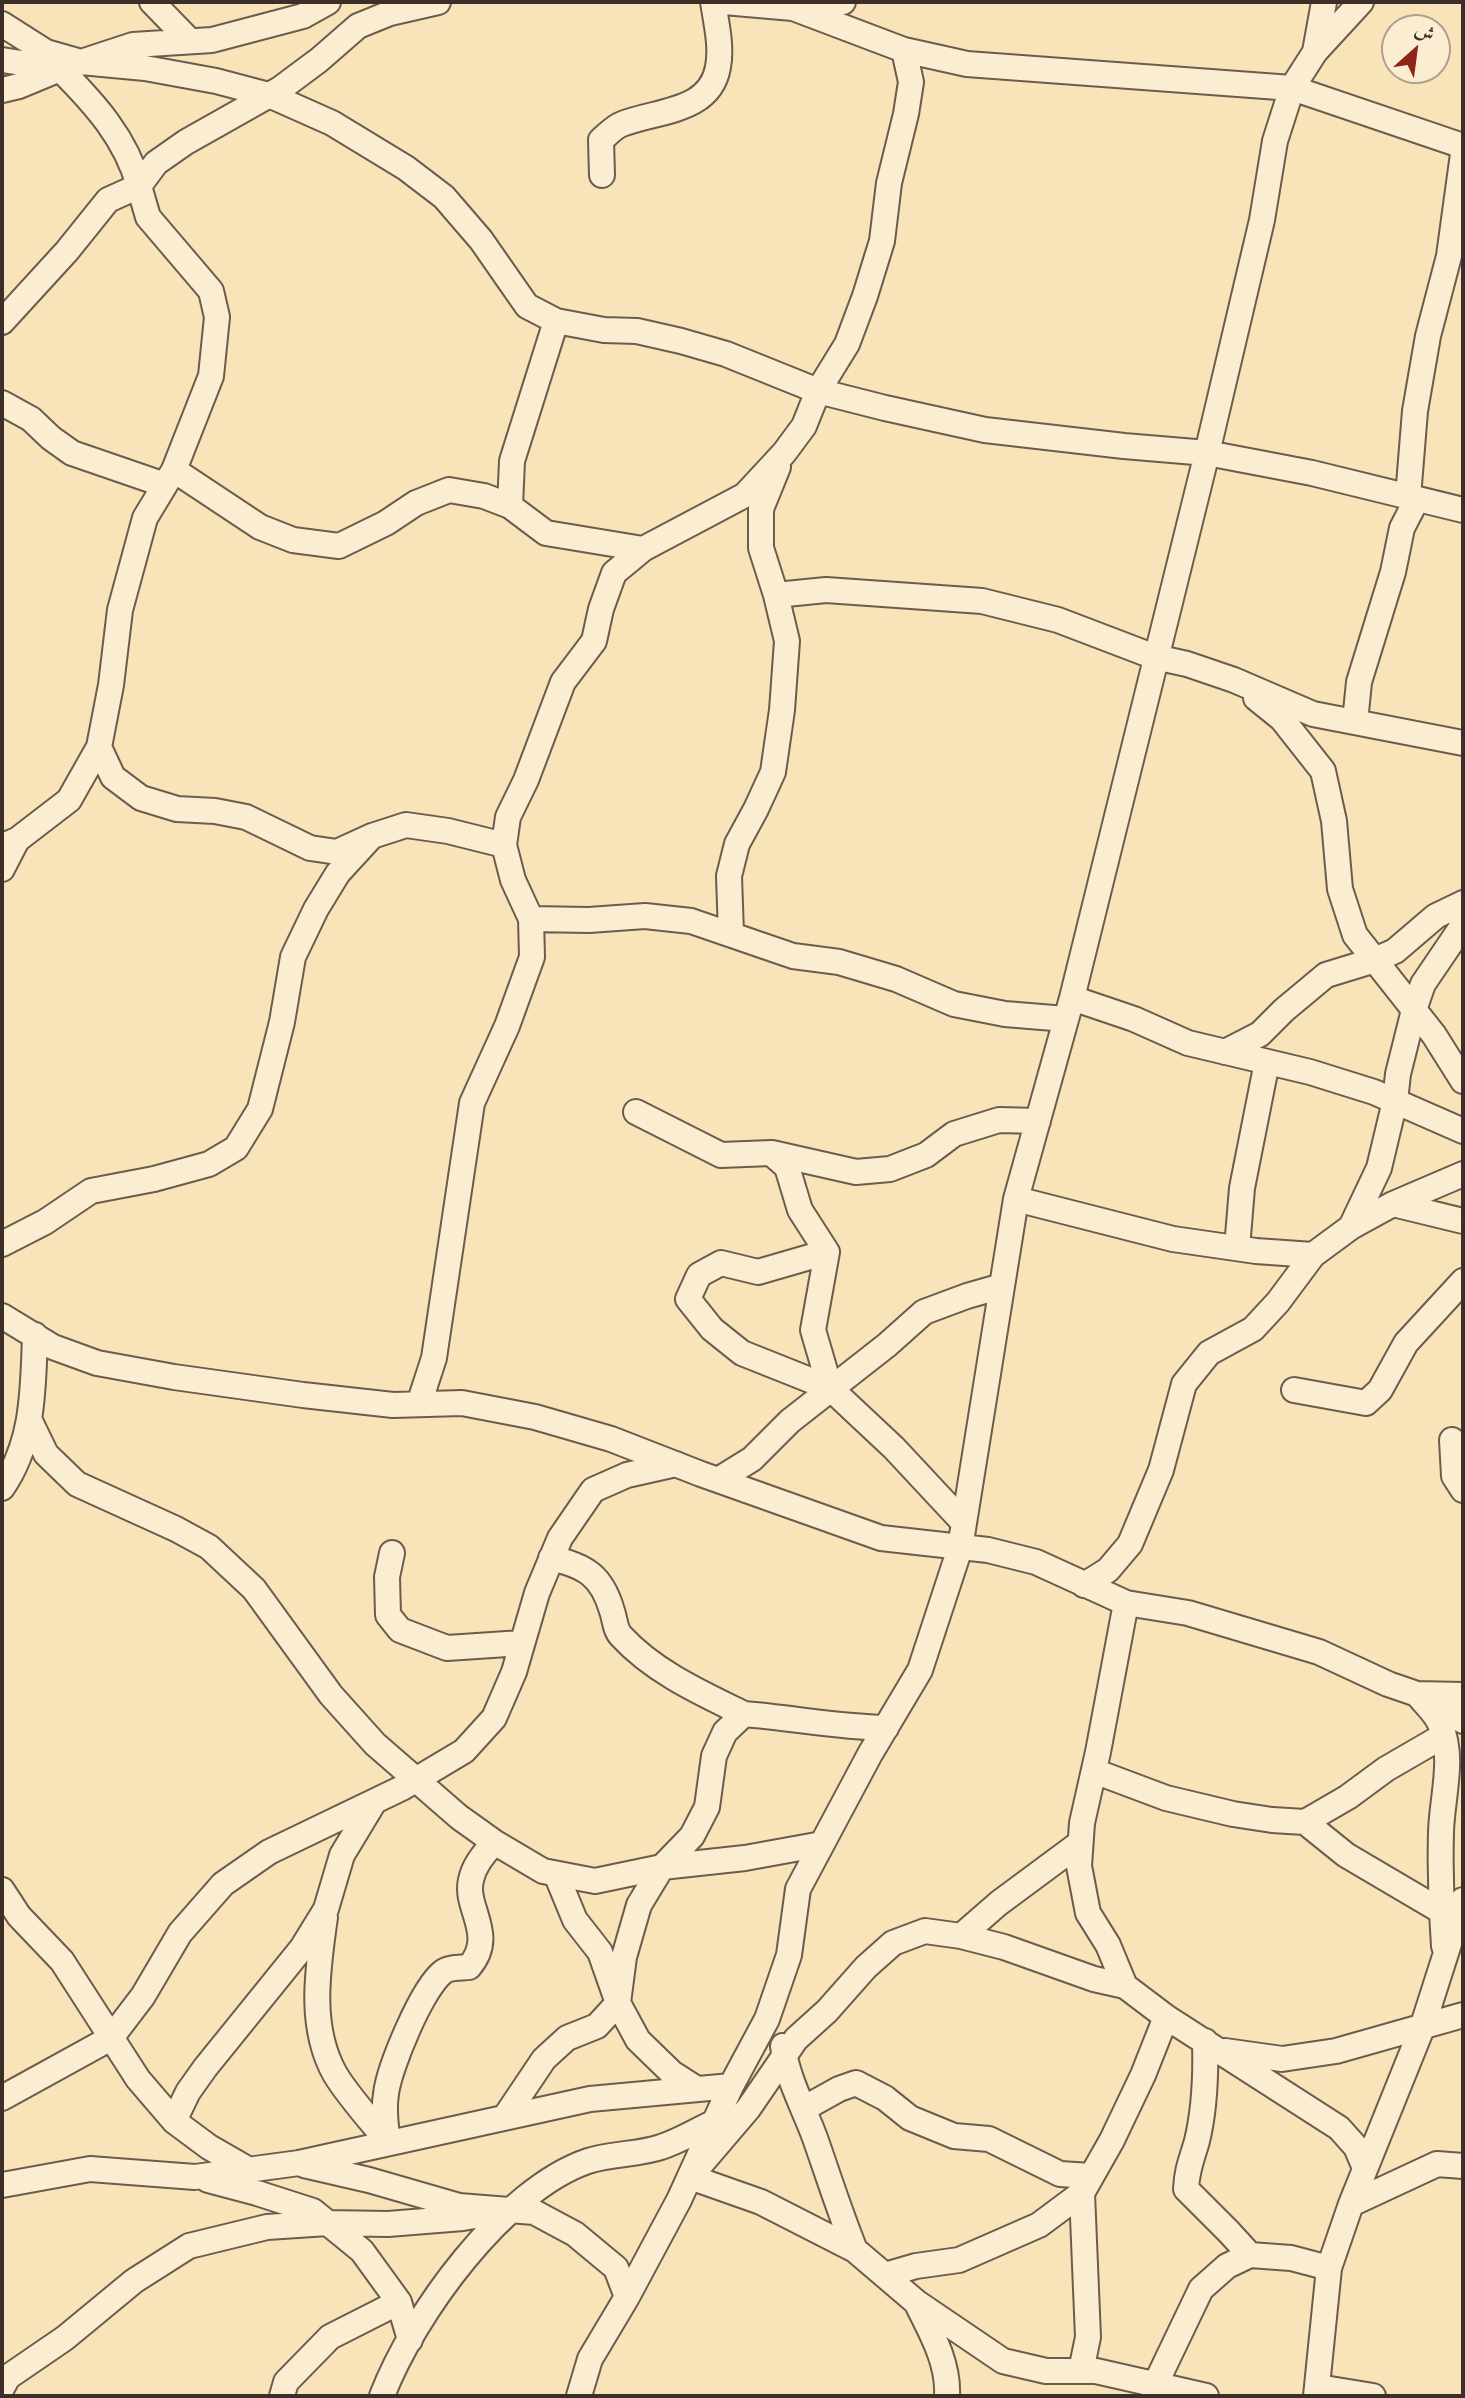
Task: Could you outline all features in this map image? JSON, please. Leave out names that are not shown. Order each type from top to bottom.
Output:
[{"type":"street","points":[[152,2],[190,41]]},
{"type":"street","points":[[2,90],[133,45],[212,40],[303,16],[328,2]]},
{"type":"street","points":[[4,316],[67,251],[108,200],[139,186],[156,163],[186,142],[269,95],[319,60],[358,26],[390,13],[438,2]]},
{"type":"street","points":[[602,175],[601,141],[620,125],[691,104],[708,91],[718,67],[718,36],[713,2]]},
{"type":"street","points":[[724,2],[793,8],[904,50],[967,64],[1292,88],[1463,146]]},
{"type":"street","points":[[793,8],[843,2]]},
{"type":"street","points":[[1315,52],[1324,2]]},
{"type":"street","points":[[579,2396],[590,2359],[627,2297],[690,2177],[731,2086],[767,2019],[789,1955],[799,1889],[920,1670],[960,1548],[1016,1199],[1069,1008],[1207,453],[1262,219],[1275,141],[1292,88],[1315,52],[1361,2]]},
{"type":"street","points":[[2,24],[70,65],[90,100],[125,146],[133,162],[148,218],[211,291],[218,317],[211,376],[169,477],[145,518],[120,611],[111,685],[99,747],[69,800],[10,843],[2,869]]},
{"type":"street","points":[[419,1404],[434,1358],[472,1103],[507,1026],[532,957],[531,919],[513,880],[504,845],[508,817],[526,780],[563,682],[594,641],[601,609],[614,573],[643,550],[745,495],[784,453],[803,426],[818,391],[847,344],[882,241],[889,183],[911,82],[904,50]]},
{"type":"street","points":[[2,60],[145,68],[216,81],[269,95],[332,123],[406,167],[444,197],[481,240],[527,306],[556,320],[604,330],[637,331],[681,341],[726,354],[818,391],[985,430],[1207,453],[1312,473],[1463,510]]},
{"type":"street","points":[[1355,722],[1359,682],[1393,572],[1402,528],[1413,498],[1415,411],[1428,336],[1449,256],[1463,154]]},
{"type":"street","points":[[510,506],[512,461],[556,320]]},
{"type":"street","points":[[2,403],[31,419],[51,439],[72,453],[169,477],[260,527],[293,540],[339,546],[386,523],[416,503],[449,490],[484,496],[510,506],[546,533],[643,550]]},
{"type":"street","points":[[731,934],[729,876],[737,844],[757,809],[773,772],[782,710],[787,641],[761,548],[761,509],[784,453]]},
{"type":"street","points":[[776,595],[825,590],[982,601],[1058,620],[1155,657],[1234,680],[1313,714],[1463,743]]},
{"type":"street","points":[[1234,680],[1282,719],[1323,771],[1334,821],[1340,889],[1355,935],[1434,1035],[1463,1081]]},
{"type":"street","points":[[99,747],[113,777],[141,798],[177,809],[215,811],[246,817],[310,848],[337,852],[406,825],[448,831],[504,845]]},
{"type":"street","points":[[2,1244],[45,1222],[91,1191],[154,1179],[209,1164],[236,1148],[260,1110],[282,1021],[293,957],[316,909],[338,873],[373,836]]},
{"type":"street","points":[[1225,1052],[1260,1034],[1326,975],[1395,951],[1436,916],[1463,903]]},
{"type":"street","points":[[531,919],[589,920],[645,916],[691,921],[793,956],[839,962],[896,979],[954,1004],[1005,1014],[1069,1008],[1133,1019],[1188,1043],[1310,1072],[1374,1092],[1463,1131]]},
{"type":"street","points":[[1351,1227],[1379,1168],[1395,1101],[1398,1074],[1423,984],[1463,925]]},
{"type":"street","points":[[1237,1248],[1242,1188],[1267,1062]]},
{"type":"street","points":[[636,1112],[721,1155],[771,1153],[856,1172],[890,1169],[926,1155],[954,1133],[999,1120],[1038,1121]]},
{"type":"street","points":[[771,1153],[787,1167],[800,1210],[827,1252],[813,1330],[830,1388]]},
{"type":"street","points":[[1084,1584],[1108,1570],[1130,1544],[1161,1470],[1184,1384],[1209,1353],[1253,1329],[1278,1302],[1313,1255],[1351,1227],[1393,1204],[1463,1174]]},
{"type":"street","points":[[1016,1199],[1172,1239],[1313,1255]]},
{"type":"street","points":[[1393,1204],[1463,1221]]},
{"type":"street","points":[[827,1252],[758,1272],[721,1263],[699,1275],[688,1299],[712,1329],[742,1353],[830,1388],[894,1448],[964,1523]]},
{"type":"street","points":[[1293,1390],[1366,1403],[1380,1390],[1406,1343],[1463,1281]]},
{"type":"street","points":[[718,1480],[752,1459],[790,1421],[887,1345],[923,1312],[1002,1286]]},
{"type":"street","points":[[13,1321],[53,1347],[97,1363],[122,1368],[303,1395],[393,1405],[461,1403],[535,1417],[611,1438],[718,1480],[881,1538],[988,1550],[1036,1562],[1126,1603],[1188,1612],[1307,1649],[1417,1694],[1463,1721]]},
{"type":"street","points":[[13,1321],[30,1421],[46,1454],[76,1484],[176,1529],[209,1547],[254,1589],[331,1695],[375,1744],[494,1842],[543,1871],[595,1881],[662,1867],[745,1858],[822,1844]]},
{"type":"street","points":[[2,1488],[12,1473],[30,1421]]},
{"type":"street","points":[[1451,1440],[1454,1476],[1463,1490]]},
{"type":"street","points":[[2,2098],[111,2038],[143,1996],[180,1933],[223,1884],[269,1852],[374,1802],[464,1751],[494,1718],[514,1672],[537,1592],[551,1558],[560,1538],[593,1490],[627,1475],[676,1464]]},
{"type":"street","points":[[392,1553],[387,1577],[388,1615],[400,1630],[447,1648],[522,1643]]},
{"type":"street","points":[[551,1558],[570,1562],[592,1573],[604,1588],[618,1633],[647,1661],[694,1689],[744,1714],[846,1727],[886,1728]]},
{"type":"street","points":[[1125,1986],[1108,1945],[1088,1913],[1079,1866],[1082,1823],[1126,1603]]},
{"type":"street","points":[[1417,1694],[1463,1695]]},
{"type":"street","points":[[1417,1694],[1440,1722],[1446,1746],[1447,1777],[1441,1827],[1441,1911],[1445,1956]]},
{"type":"street","points":[[505,2117],[544,2059],[567,2038],[597,2026],[618,2003],[624,1958],[639,1905],[662,1867],[692,1836],[707,1807],[714,1756],[725,1732],[744,1714]]},
{"type":"street","points":[[1094,1771],[1166,1798],[1233,1814],[1305,1822],[1348,1797],[1386,1769],[1443,1736]]},
{"type":"street","points":[[374,1802],[342,1855],[326,1909],[316,1985],[320,2033],[335,2074],[388,2143]]},
{"type":"street","points":[[1305,1822],[1346,1855],[1441,1911]]},
{"type":"street","points":[[388,2143],[384,2119],[386,2093],[394,2064],[410,2027],[432,1984],[445,1970],[469,1967],[477,1958],[481,1931],[470,1883],[480,1858],[494,1842]]},
{"type":"street","points":[[961,1936],[999,1903],[1080,1843]]},
{"type":"street","points":[[556,1874],[575,1920],[600,1952],[618,2003],[638,2040],[672,2073],[697,2089]]},
{"type":"street","points":[[2,1890],[19,1916],[62,1961],[138,2079],[174,2120],[209,2147],[249,2170]]},
{"type":"street","points":[[1373,2396],[1317,2392],[1329,2268],[1351,2204],[1422,2028],[1463,1900]]},
{"type":"street","points":[[174,2120],[193,2084],[302,1948],[326,1909]]},
{"type":"street","points":[[690,2177],[748,2109],[796,2039],[893,1943],[925,1931],[961,1936],[1015,1951],[1094,1979],[1125,1986],[1166,2017],[1339,2128],[1356,2147],[1365,2168]]},
{"type":"street","points":[[779,1984],[785,2056],[855,2250]]},
{"type":"street","points":[[1212,2046],[1282,2059],[1336,2051],[1463,2015]]},
{"type":"street","points":[[885,2275],[916,2266],[959,2260],[1040,2225],[1087,2185],[1143,2075],[1166,2017]]},
{"type":"street","points":[[1212,2046],[1203,2110],[1196,2143],[1186,2169],[1186,2189],[1250,2255]]},
{"type":"street","points":[[803,2109],[839,2089],[856,2083],[885,2098],[911,2118],[954,2136],[989,2138],[1087,2185]]},
{"type":"street","points":[[195,2177],[299,2163],[590,2099],[731,2086]]},
{"type":"street","points":[[382,2396],[422,2317],[459,2266],[512,2210],[545,2184],[588,2161],[660,2147],[715,2122]]},
{"type":"street","points":[[299,2163],[459,2206],[534,2212],[575,2234],[616,2269],[627,2297]]},
{"type":"street","points":[[1351,2204],[1437,2164],[1463,2166]]},
{"type":"street","points":[[2,2185],[90,2169],[195,2177],[313,2211],[362,2251],[399,2302],[410,2340]]},
{"type":"street","points":[[690,2177],[761,2202],[855,2250],[916,2302],[1003,2361],[1046,2371],[1096,2371],[1206,2396]]},
{"type":"street","points":[[1081,2371],[1088,2337],[1087,2185]]},
{"type":"street","points":[[2,2388],[8,2377],[65,2338],[134,2281],[189,2246],[267,2227],[388,2224],[463,2218],[512,2210]]},
{"type":"street","points":[[1156,2383],[1200,2289],[1227,2266],[1250,2255],[1291,2258],[1329,2268]]},
{"type":"street","points":[[279,2392],[330,2337],[399,2302]]},
{"type":"street","points":[[916,2302],[938,2347],[948,2385],[947,2396]]}]
